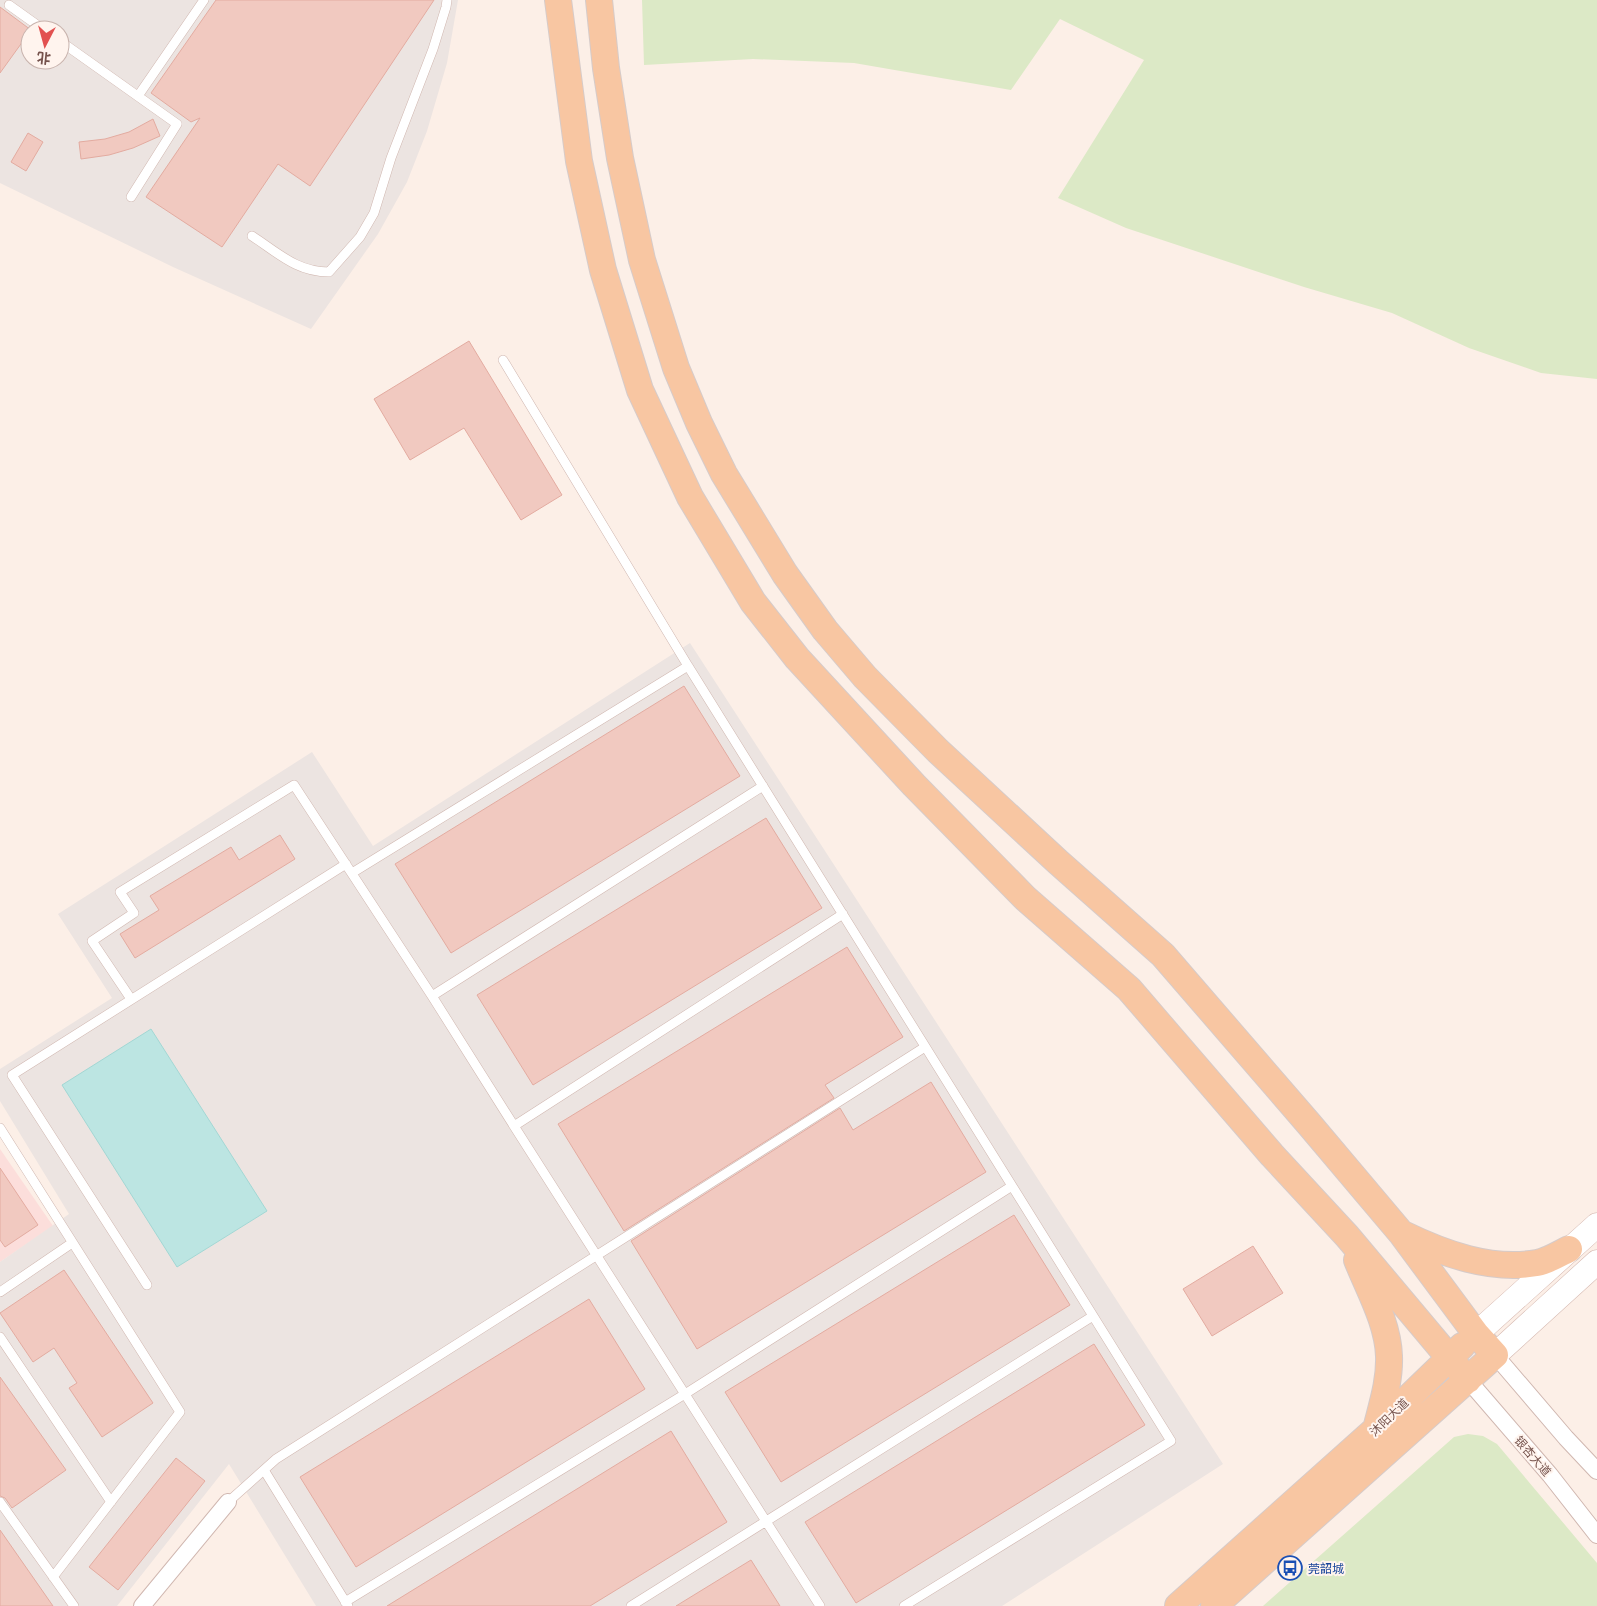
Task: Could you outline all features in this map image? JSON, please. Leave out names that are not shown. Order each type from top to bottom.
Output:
[{"type":"main road","points":[[558,0],[578,161],[603,270],[640,390],[690,497],[754,602],[797,658],[914,785],[1025,898],[1129,989],[1272,1155],[1347,1236],[1468,1380]]},
{"type":"main road","points":[[599,0],[606,68],[620,158],[642,260],[676,368],[698,423],[724,474],[785,574],[825,630],[864,677],[938,751],[1058,862],[1163,955],[1310,1124],[1401,1233],[1476,1334],[1495,1355]]},
{"type":"main road","name":"沐阳大道","points":[[1178,1606],[1375,1430],[1476,1334],[1597,1225]]},
{"type":"main road","points":[[1401,1233],[1440,1251],[1466,1259],[1494,1263],[1516,1265],[1539,1263],[1569,1249]]},
{"type":"main road","points":[[1347,1236],[1386,1336],[1389,1356],[1387,1385],[1375,1430]]},
{"type":"main road","name":"沐阳大道","points":[[1214,1606],[1468,1380],[1597,1262]]},
{"type":"street","points":[[1495,1355],[1597,1471]]},
{"type":"street","name":"银杏大道","points":[[1468,1380],[1550,1475],[1597,1534]]},
{"type":"street","points":[[142,1606],[228,1502]]},
{"type":"lane","points":[[138,96],[204,0]]},
{"type":"lane","points":[[252,236],[301,268],[316,272],[329,272],[360,236],[374,213],[391,158],[433,49],[447,0]]},
{"type":"lane","points":[[9,5],[30,20]]},
{"type":"lane","points":[[70,48],[178,124],[131,197]]},
{"type":"lane","points":[[503,360],[688,666],[1171,1442],[904,1606]]},
{"type":"lane","points":[[352,873],[688,666]]},
{"type":"lane","points":[[131,1000],[92,941],[134,913],[120,892],[294,785],[432,996],[820,1606]]},
{"type":"lane","points":[[432,996],[763,786]]},
{"type":"lane","points":[[147,1285],[12,1075],[346,864]]},
{"type":"lane","points":[[514,1126],[843,914]]},
{"type":"lane","points":[[228,1502],[276,1459],[925,1047]]},
{"type":"lane","points":[[0,1128],[180,1412],[53,1577]]},
{"type":"lane","points":[[264,1470],[347,1604],[685,1394],[1012,1186]]},
{"type":"lane","points":[[0,1292],[72,1243]]},
{"type":"lane","points":[[631,1606],[1093,1316]]},
{"type":"lane","points":[[0,1337],[111,1502]]},
{"type":"lane","points":[[0,1502],[74,1606]]},
{"type":"shaded area","points":[[0,0],[458,0],[447,63],[427,131],[407,182],[378,234],[311,329],[173,267],[0,183]]},
{"type":"shaded area","points":[[690,643],[1223,1464],[1002,1606],[316,1606],[229,1464],[117,1606],[0,1606],[0,1262],[69,1214],[0,1101],[0,1069],[112,998],[58,914],[312,752],[373,846]]},
{"type":"shaded area","points":[[0,1149],[53,1226],[0,1262]]},
{"type":"green space","points":[[642,0],[1597,0],[1597,379],[1541,373],[1469,348],[1392,313],[1304,287],[1126,228],[1058,198],[1144,60],[1060,19],[1011,90],[854,63],[753,59],[644,65]]},
{"type":"green space","points":[[1468,1434],[1483,1436],[1497,1444],[1597,1563],[1597,1606],[1263,1606],[1454,1437]]},
{"type":"water","points":[[151,1029],[267,1211],[177,1267],[62,1085]]},
{"type":"building","points":[[216,0],[434,0],[310,186],[278,164],[222,247],[146,197],[200,118],[191,122],[151,93]]},
{"type":"building","points":[[0,7],[20,22],[20,45],[0,73]]},
{"type":"building","points":[[153,119],[160,136],[133,148],[109,155],[81,159],[79,142],[105,139],[129,132]]},
{"type":"building","points":[[28,133],[43,142],[26,171],[11,162]]},
{"type":"building","points":[[469,341],[562,495],[521,520],[464,428],[410,460],[374,399]]},
{"type":"building","points":[[684,686],[740,776],[451,953],[395,864]]},
{"type":"building","points":[[766,818],[822,908],[533,1085],[477,995]]},
{"type":"building","points":[[280,835],[295,859],[135,958],[120,934],[159,910],[150,896],[231,847],[239,860]]},
{"type":"building","points":[[847,947],[903,1037],[825,1085],[834,1098],[624,1231],[558,1124]]},
{"type":"building","points":[[931,1082],[986,1172],[697,1349],[631,1241],[840,1108],[853,1130]]},
{"type":"building","points":[[0,1168],[38,1225],[5,1247],[0,1240]]},
{"type":"building","points":[[1014,1215],[1070,1305],[781,1482],[725,1392]]},
{"type":"building","points":[[1253,1246],[1283,1293],[1212,1336],[1183,1289]]},
{"type":"building","points":[[64,1270],[153,1403],[102,1437],[69,1388],[77,1383],[54,1348],[33,1362],[0,1313]]},
{"type":"building","points":[[589,1299],[645,1389],[356,1567],[300,1477]]},
{"type":"building","points":[[1094,1344],[1145,1425],[856,1603],[805,1522]]},
{"type":"building","points":[[0,1377],[66,1470],[12,1508],[5,1498],[0,1496]]},
{"type":"building","points":[[671,1431],[727,1522],[590,1606],[387,1606]]},
{"type":"building","points":[[176,1458],[205,1481],[118,1590],[89,1567]]},
{"type":"building","points":[[0,1530],[53,1606],[0,1606]]},
{"type":"building","points":[[751,1560],[780,1606],[676,1606]]},
{"type":"place","name":"莞韶城","points":[[1290,1568]]}]
